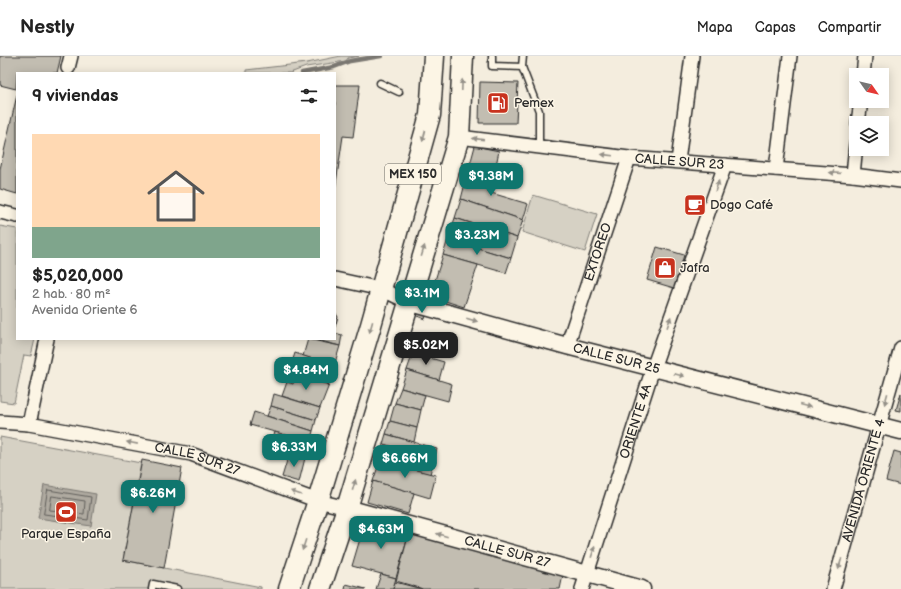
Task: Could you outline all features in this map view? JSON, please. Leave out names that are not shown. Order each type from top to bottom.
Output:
[{"type":"main road","name":"MEX 150","points":[[289,589],[318,501],[381,289],[430,115],[434,56]]},
{"type":"main road","name":"MEX 150","points":[[320,589],[347,508],[460,128],[463,56]]},
{"type":"main road","points":[[430,115],[460,128]]},
{"type":"main road","points":[[408,302],[398,272],[419,205],[414,173]]},
{"type":"main road","points":[[381,289],[391,318],[379,372],[383,386]]},
{"type":"street","points":[[678,161],[692,56]]},
{"type":"street","points":[[776,169],[790,56]]},
{"type":"street","points":[[864,68],[865,56]]},
{"type":"street","name":"CALLE SUR 23","points":[[460,128],[539,147],[629,158],[853,175],[901,181]]},
{"type":"street","points":[[853,175],[855,156]]},
{"type":"street","name":"EXTOREO","points":[[567,346],[629,158]]},
{"type":"street","name":"ORIENTE 4A","points":[[584,582],[653,368],[725,165]]},
{"type":"street","points":[[0,212],[16,216]]},
{"type":"street","name":"CALLE SUR 25","points":[[336,279],[381,289],[408,302],[567,346],[901,431]]},
{"type":"street","points":[[29,424],[47,340]]},
{"type":"street","name":"AVENIDA ORIENTE 4","points":[[833,589],[901,348]]},
{"type":"street","name":"CALLE SUR 27","points":[[0,422],[29,424],[191,454],[318,501],[347,508],[584,582],[642,589]]},
{"type":"lane","points":[[492,56],[492,66],[522,67]]},
{"type":"lane","points":[[523,56],[522,67],[539,111],[539,147]]},
{"type":"lane","points":[[380,83],[400,92]]},
{"type":"lane","points":[[152,589],[154,584],[177,589]]},
{"type":"shaded area","points":[[341,56],[359,56],[348,58],[346,61],[306,67],[293,72],[246,72],[246,70],[307,63]]},
{"type":"shaded area","points":[[533,195],[597,214],[585,252],[522,232]]},
{"type":"shaded area","points":[[0,226],[16,229],[16,340],[35,340],[31,356],[24,355],[14,403],[0,401]]},
{"type":"shaded area","name":"Parque España","points":[[0,437],[141,463],[123,560],[261,587],[261,589],[0,589]]},
{"type":"water","points":[[44,485],[96,494],[91,526],[38,518]]},
{"type":"building","points":[[0,56],[61,56],[57,72],[16,72],[16,89],[0,85]]},
{"type":"building","name":"Pemex","points":[[480,82],[518,83],[516,123],[479,123]]},
{"type":"building","points":[[336,85],[360,85],[353,137],[343,136],[336,183]]},
{"type":"building","points":[[16,99],[16,194],[0,189],[0,169]]},
{"type":"building","points":[[475,146],[499,151],[493,179],[468,172]]},
{"type":"building","points":[[468,172],[493,179],[488,192],[528,204],[523,220],[461,199]]},
{"type":"building","points":[[461,199],[523,220],[517,238],[455,218]]},
{"type":"building","points":[[455,218],[517,238],[511,258],[448,239]]},
{"type":"building","points":[[448,239],[511,258],[506,273],[443,255]]},
{"type":"building","name":"Jafra","points":[[657,247],[684,255],[674,288],[647,280]]},
{"type":"building","points":[[443,255],[478,265],[464,307],[430,296]]},
{"type":"building","points":[[419,309],[427,312],[425,319],[417,316]]},
{"type":"building","points":[[336,333],[342,335],[340,346],[317,340],[336,340]]},
{"type":"building","points":[[308,340],[340,346],[334,366],[303,356]]},
{"type":"building","points":[[295,353],[334,366],[329,385],[289,372]]},
{"type":"building","points":[[413,353],[444,362],[439,380],[407,370]]},
{"type":"building","points":[[407,370],[452,384],[448,401],[401,388]]},
{"type":"building","points":[[295,374],[329,385],[320,408],[282,396],[287,382],[293,384]]},
{"type":"building","points":[[401,388],[425,395],[421,410],[395,403]]},
{"type":"building","points":[[901,393],[901,411],[896,410]]},
{"type":"building","points":[[274,394],[320,408],[316,420],[271,406]]},
{"type":"building","points":[[395,403],[421,410],[417,428],[390,421]]},
{"type":"building","points":[[271,406],[316,420],[313,431],[267,416]]},
{"type":"building","points":[[254,412],[313,431],[310,442],[250,425]]},
{"type":"building","points":[[390,421],[417,428],[414,442],[386,434]]},
{"type":"building","points":[[275,432],[310,442],[305,458],[270,449]]},
{"type":"building","points":[[386,434],[437,449],[434,459],[383,444]]},
{"type":"building","points":[[383,444],[434,459],[430,474],[380,461]]},
{"type":"building","points":[[894,451],[901,453],[901,485],[886,481]]},
{"type":"building","points":[[289,454],[305,458],[299,482],[282,477]]},
{"type":"building","points":[[142,460],[182,468],[164,568],[123,560]]},
{"type":"building","points":[[380,461],[436,475],[430,498],[373,481]]},
{"type":"building","points":[[373,481],[414,493],[408,514],[367,502]]},
{"type":"building","points":[[365,522],[409,533],[396,578],[352,566]]},
{"type":"building","points":[[409,533],[563,575],[560,589],[423,589],[396,581]]},
{"type":"building","points":[[381,574],[396,578],[393,589],[376,589]]},
{"type":"building","points":[[395,582],[422,589],[393,589]]},
{"type":"building","points":[[346,584],[366,589],[345,589]]},
{"type":"waterway","points":[[307,72],[334,67],[350,61],[381,56]]},
{"type":"place","name":"Pemex","points":[[498,103]]},
{"type":"place","name":"Dogo Café","points":[[695,205]]},
{"type":"place","name":"Jafra","points":[[665,268]]},
{"type":"place","name":"Parque España","points":[[66,512]]}]
